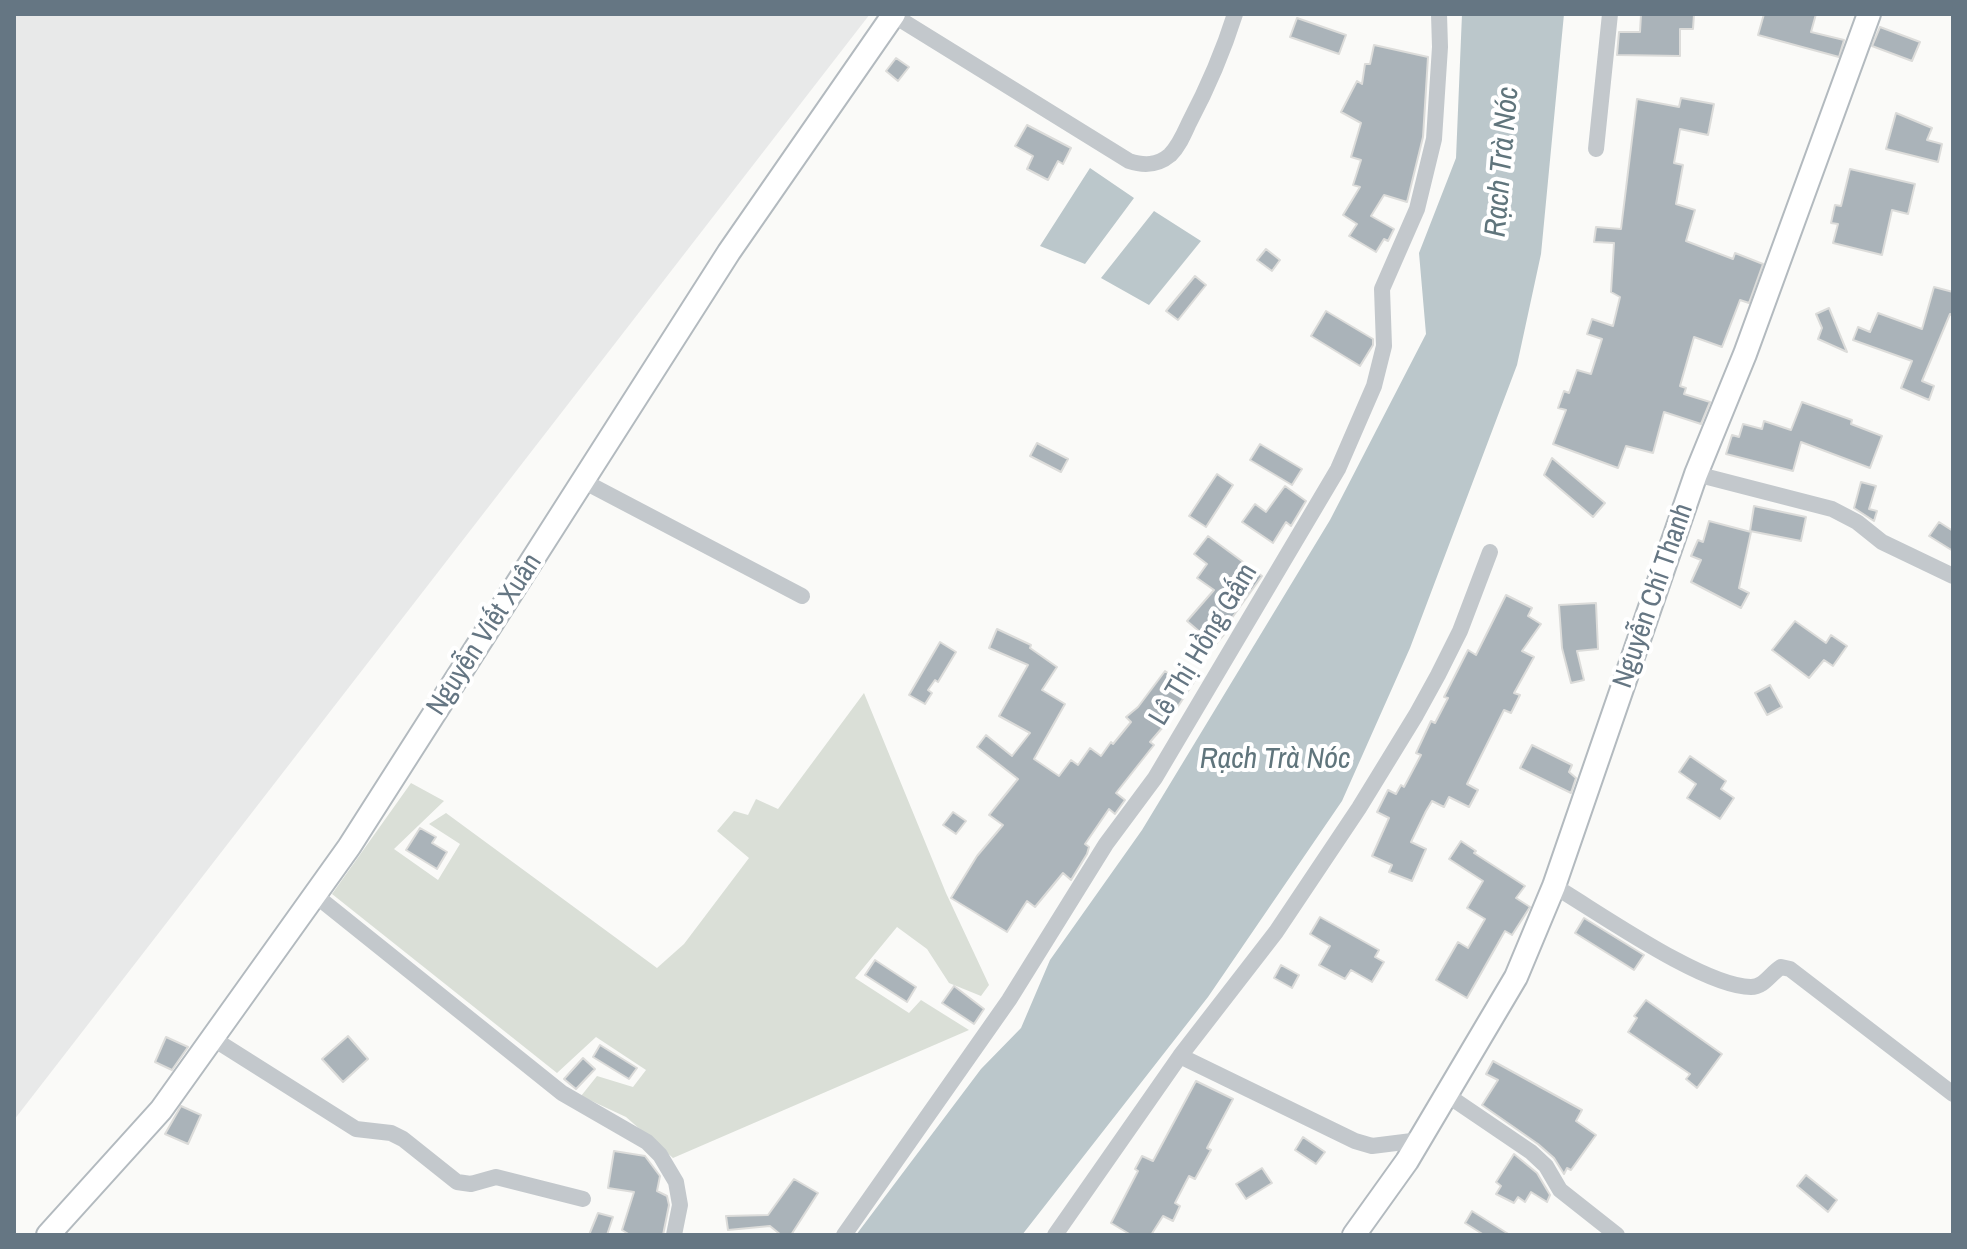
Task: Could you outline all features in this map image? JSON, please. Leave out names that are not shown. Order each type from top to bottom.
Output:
[{"type":"street","points":[[893,14],[1129,161],[1143,165],[1154,164],[1168,156],[1178,145],[1205,94],[1235,14]]},
{"type":"street","name":"Nguyễn Viết Xuân","points":[[48,1235],[161,1110],[315,895],[366,821],[729,252],[893,14]]},
{"type":"street","name":"Lê Thị Hồng Gấm","points":[[844,1235],[1009,1000],[1106,844],[1155,778],[1338,469],[1374,386],[1384,346],[1382,289],[1417,209],[1434,139],[1439,14]]},
{"type":"street","points":[[1596,149],[1610,14]]},
{"type":"street","name":"Nguyễn Chí Thanh","points":[[1354,1235],[1407,1161],[1516,977],[1554,886],[1696,474],[1745,354],[1869,14]]},
{"type":"street","points":[[1696,474],[1832,509],[1857,522],[1882,542],[1953,576]]},
{"type":"street","points":[[583,481],[802,596]]},
{"type":"street","points":[[1055,1235],[1180,1056],[1276,932],[1416,715],[1460,631],[1490,552]]},
{"type":"street","points":[[1554,886],[1686,965],[1718,979],[1752,987],[1760,985],[1781,967],[1790,969],[1953,1094]]},
{"type":"street","points":[[315,895],[562,1093],[647,1142],[660,1155],[676,1182],[680,1205],[674,1235]]},
{"type":"street","points":[[212,1038],[356,1129],[391,1133],[403,1139],[457,1182],[471,1184],[496,1177],[583,1199]]},
{"type":"street","points":[[1180,1056],[1355,1141],[1372,1146],[1420,1140]]},
{"type":"street","points":[[1447,1095],[1531,1152],[1546,1166],[1560,1190],[1617,1235]]},
{"type":"shaded area","points":[[14,14],[870,14],[14,1120]]},
{"type":"shaded area","points":[[864,693],[946,893],[989,985],[981,996],[949,983],[927,949],[897,927],[855,978],[909,1013],[921,1000],[969,1030],[673,1158],[626,1117],[581,1096],[597,1076],[633,1087],[646,1070],[596,1037],[557,1073],[332,894],[411,783],[444,801],[394,849],[438,880],[460,844],[429,824],[446,813],[657,968],[684,944],[749,858],[717,831],[734,811],[748,815],[756,799],[778,809]]},
{"type":"water","name":"Rạch Trà Nóc","points":[[1462,14],[1564,14],[1541,254],[1517,365],[1410,648],[1342,801],[1208,997],[1022,1235],[856,1235],[981,1069],[1021,1028],[1050,960],[1142,830],[1330,520],[1426,334],[1419,253],[1456,158]]},
{"type":"water","points":[[1090,168],[1134,198],[1085,264],[1040,246]]},
{"type":"water","points":[[1154,211],[1201,241],[1149,305],[1101,278]]},
{"type":"building","points":[[1641,14],[1694,14],[1693,29],[1680,29],[1680,56],[1617,55],[1619,32],[1640,32]]},
{"type":"building","points":[[1764,14],[1816,14],[1811,32],[1844,40],[1839,57],[1758,35]]},
{"type":"building","points":[[1297,18],[1346,35],[1339,54],[1290,37]]},
{"type":"building","points":[[1880,27],[1920,42],[1912,61],[1872,46]]},
{"type":"building","points":[[1374,45],[1428,57],[1423,137],[1407,202],[1384,195],[1371,216],[1394,229],[1388,241],[1384,239],[1376,252],[1349,236],[1357,224],[1343,215],[1360,187],[1353,185],[1361,160],[1351,157],[1361,123],[1341,112],[1357,81],[1362,84],[1365,64],[1370,64]]},
{"type":"building","points":[[896,58],[909,67],[898,81],[886,71]]},
{"type":"building","points":[[1681,98],[1714,104],[1708,135],[1680,129],[1674,163],[1683,165],[1676,204],[1695,210],[1686,241],[1733,259],[1735,253],[1763,264],[1749,303],[1740,300],[1722,347],[1694,337],[1680,386],[1686,388],[1684,394],[1710,402],[1701,424],[1664,412],[1653,453],[1626,446],[1618,468],[1553,444],[1566,410],[1558,408],[1564,391],[1569,393],[1577,370],[1591,374],[1602,339],[1587,334],[1592,319],[1613,326],[1620,297],[1611,292],[1614,243],[1594,242],[1596,227],[1621,229],[1637,99],[1679,107]]},
{"type":"building","points":[[1896,113],[1932,128],[1927,140],[1942,144],[1938,162],[1886,149]]},
{"type":"building","points":[[1027,125],[1071,148],[1063,164],[1058,161],[1048,180],[1027,169],[1033,156],[1015,146]]},
{"type":"building","points":[[1850,169],[1915,184],[1908,214],[1892,210],[1882,255],[1833,243],[1838,224],[1831,223],[1835,205],[1841,206]]},
{"type":"building","points":[[1266,249],[1280,260],[1272,271],[1257,260]]},
{"type":"building","points":[[1195,276],[1206,285],[1178,320],[1166,311]]},
{"type":"building","points":[[1934,287],[1953,292],[1953,315],[1950,314],[1922,381],[1934,386],[1929,400],[1901,388],[1912,361],[1853,340],[1858,327],[1870,332],[1878,313],[1922,329]]},
{"type":"building","points":[[1829,308],[1847,352],[1818,339],[1822,328],[1816,314]]},
{"type":"building","points":[[1326,311],[1373,339],[1373,345],[1360,366],[1311,336]]},
{"type":"building","points":[[1802,402],[1852,420],[1851,424],[1882,436],[1870,468],[1801,442],[1793,471],[1726,454],[1732,435],[1739,437],[1743,424],[1762,429],[1764,421],[1791,430]]},
{"type":"building","points":[[1037,443],[1068,459],[1061,472],[1030,456]]},
{"type":"building","points":[[1260,444],[1302,469],[1292,485],[1250,460]]},
{"type":"building","points":[[1552,458],[1605,503],[1593,517],[1544,475]]},
{"type":"building","points":[[1217,474],[1233,485],[1206,527],[1189,516]]},
{"type":"building","points":[[1861,482],[1876,486],[1869,509],[1877,511],[1874,521],[1854,508]]},
{"type":"building","points":[[1285,486],[1306,501],[1291,526],[1286,522],[1273,543],[1242,522],[1255,504],[1266,512]]},
{"type":"building","points":[[1754,506],[1806,517],[1801,541],[1750,531]]},
{"type":"building","points":[[1709,521],[1751,532],[1739,588],[1749,593],[1741,608],[1691,582],[1701,560],[1691,556],[1698,540],[1703,542]]},
{"type":"building","points":[[1939,522],[1953,531],[1953,551],[1929,536]]},
{"type":"building","points":[[1208,536],[1262,576],[1229,622],[1232,625],[1215,645],[1187,621],[1214,590],[1197,578],[1207,564],[1194,554]]},
{"type":"building","points":[[1506,595],[1532,608],[1528,616],[1541,624],[1522,651],[1534,657],[1514,693],[1520,695],[1511,713],[1504,710],[1467,784],[1478,790],[1469,807],[1449,797],[1444,807],[1432,801],[1426,811],[1411,842],[1426,849],[1412,881],[1389,872],[1392,865],[1372,856],[1389,818],[1377,812],[1388,790],[1396,794],[1401,785],[1404,787],[1421,755],[1416,753],[1431,721],[1435,723],[1448,698],[1444,697],[1468,650],[1476,655]]},
{"type":"building","points":[[1596,603],[1598,649],[1577,651],[1584,680],[1571,683],[1562,648],[1559,605]]},
{"type":"building","points":[[1795,621],[1826,643],[1831,635],[1847,646],[1833,666],[1824,660],[1809,678],[1772,650]]},
{"type":"building","points":[[997,629],[1031,645],[1030,648],[1057,667],[1042,690],[1065,704],[1034,759],[1059,776],[1071,760],[1078,765],[1090,748],[1101,756],[1131,722],[1126,717],[1138,707],[1165,671],[1176,679],[1183,669],[1196,679],[1150,742],[1154,745],[1116,793],[1125,800],[1115,814],[1109,809],[1085,844],[1089,847],[1087,854],[1071,880],[1063,873],[1035,907],[1027,901],[1007,932],[951,898],[977,856],[1003,825],[989,815],[1018,779],[977,747],[986,735],[1012,756],[1030,733],[999,716],[1028,665],[989,648]]},
{"type":"building","points":[[940,642],[956,652],[938,682],[935,680],[928,690],[932,693],[925,704],[909,695]]},
{"type":"building","points":[[1770,685],[1782,707],[1767,715],[1755,693]]},
{"type":"building","points":[[1532,745],[1572,765],[1569,772],[1576,778],[1571,793],[1520,768]]},
{"type":"building","points":[[1690,756],[1726,781],[1721,789],[1734,798],[1720,819],[1687,798],[1696,784],[1679,772]]},
{"type":"building","points":[[953,812],[966,821],[956,834],[943,825]]},
{"type":"building","points":[[420,828],[436,837],[432,843],[447,852],[437,869],[406,850]]},
{"type":"building","points":[[1461,841],[1525,886],[1516,898],[1530,907],[1512,935],[1505,931],[1467,998],[1436,980],[1458,942],[1468,948],[1485,919],[1467,908],[1483,881],[1449,859]]},
{"type":"building","points":[[1320,917],[1379,950],[1375,957],[1384,962],[1372,982],[1351,970],[1345,979],[1319,965],[1330,946],[1310,934]]},
{"type":"building","points":[[1584,918],[1644,955],[1634,970],[1575,933]]},
{"type":"building","points":[[875,960],[916,987],[907,1002],[865,975]]},
{"type":"building","points":[[1281,965],[1299,975],[1292,988],[1274,978]]},
{"type":"building","points":[[954,986],[984,1009],[974,1024],[942,1003]]},
{"type":"building","points":[[1646,1000],[1722,1054],[1697,1088],[1686,1079],[1690,1074],[1628,1032],[1637,1018],[1634,1016]]},
{"type":"building","points":[[348,1036],[368,1059],[343,1082],[322,1059]]},
{"type":"building","points":[[166,1037],[188,1047],[172,1070],[155,1062]]},
{"type":"building","points":[[600,1045],[637,1068],[629,1079],[593,1057]]},
{"type":"building","points":[[583,1058],[595,1069],[576,1089],[564,1079]]},
{"type":"building","points":[[1493,1061],[1582,1110],[1576,1121],[1596,1135],[1571,1170],[1567,1168],[1564,1174],[1554,1158],[1538,1144],[1482,1105],[1498,1080],[1486,1074]]},
{"type":"building","points":[[1196,1081],[1233,1099],[1207,1148],[1211,1150],[1195,1179],[1189,1176],[1175,1203],[1180,1206],[1173,1221],[1163,1216],[1151,1235],[1131,1235],[1111,1223],[1138,1171],[1135,1169],[1142,1156],[1153,1161]]},
{"type":"building","points":[[181,1106],[201,1115],[188,1144],[165,1134]]},
{"type":"building","points":[[1303,1137],[1325,1152],[1316,1164],[1295,1150]]},
{"type":"building","points":[[614,1151],[645,1156],[660,1176],[657,1191],[667,1196],[669,1205],[663,1235],[630,1235],[622,1230],[634,1192],[608,1188]]},
{"type":"building","points":[[1514,1154],[1537,1173],[1550,1195],[1547,1202],[1531,1192],[1525,1202],[1518,1197],[1514,1203],[1496,1194],[1501,1186],[1496,1182]]},
{"type":"building","points":[[1262,1168],[1272,1183],[1246,1199],[1236,1184]]},
{"type":"building","points":[[1806,1175],[1837,1200],[1828,1212],[1797,1186]]},
{"type":"building","points":[[794,1179],[818,1193],[791,1235],[781,1235],[770,1226],[728,1230],[726,1216],[768,1215]]},
{"type":"building","points":[[1472,1211],[1510,1235],[1484,1235],[1465,1223]]},
{"type":"building","points":[[598,1213],[613,1217],[607,1235],[589,1235]]}]
